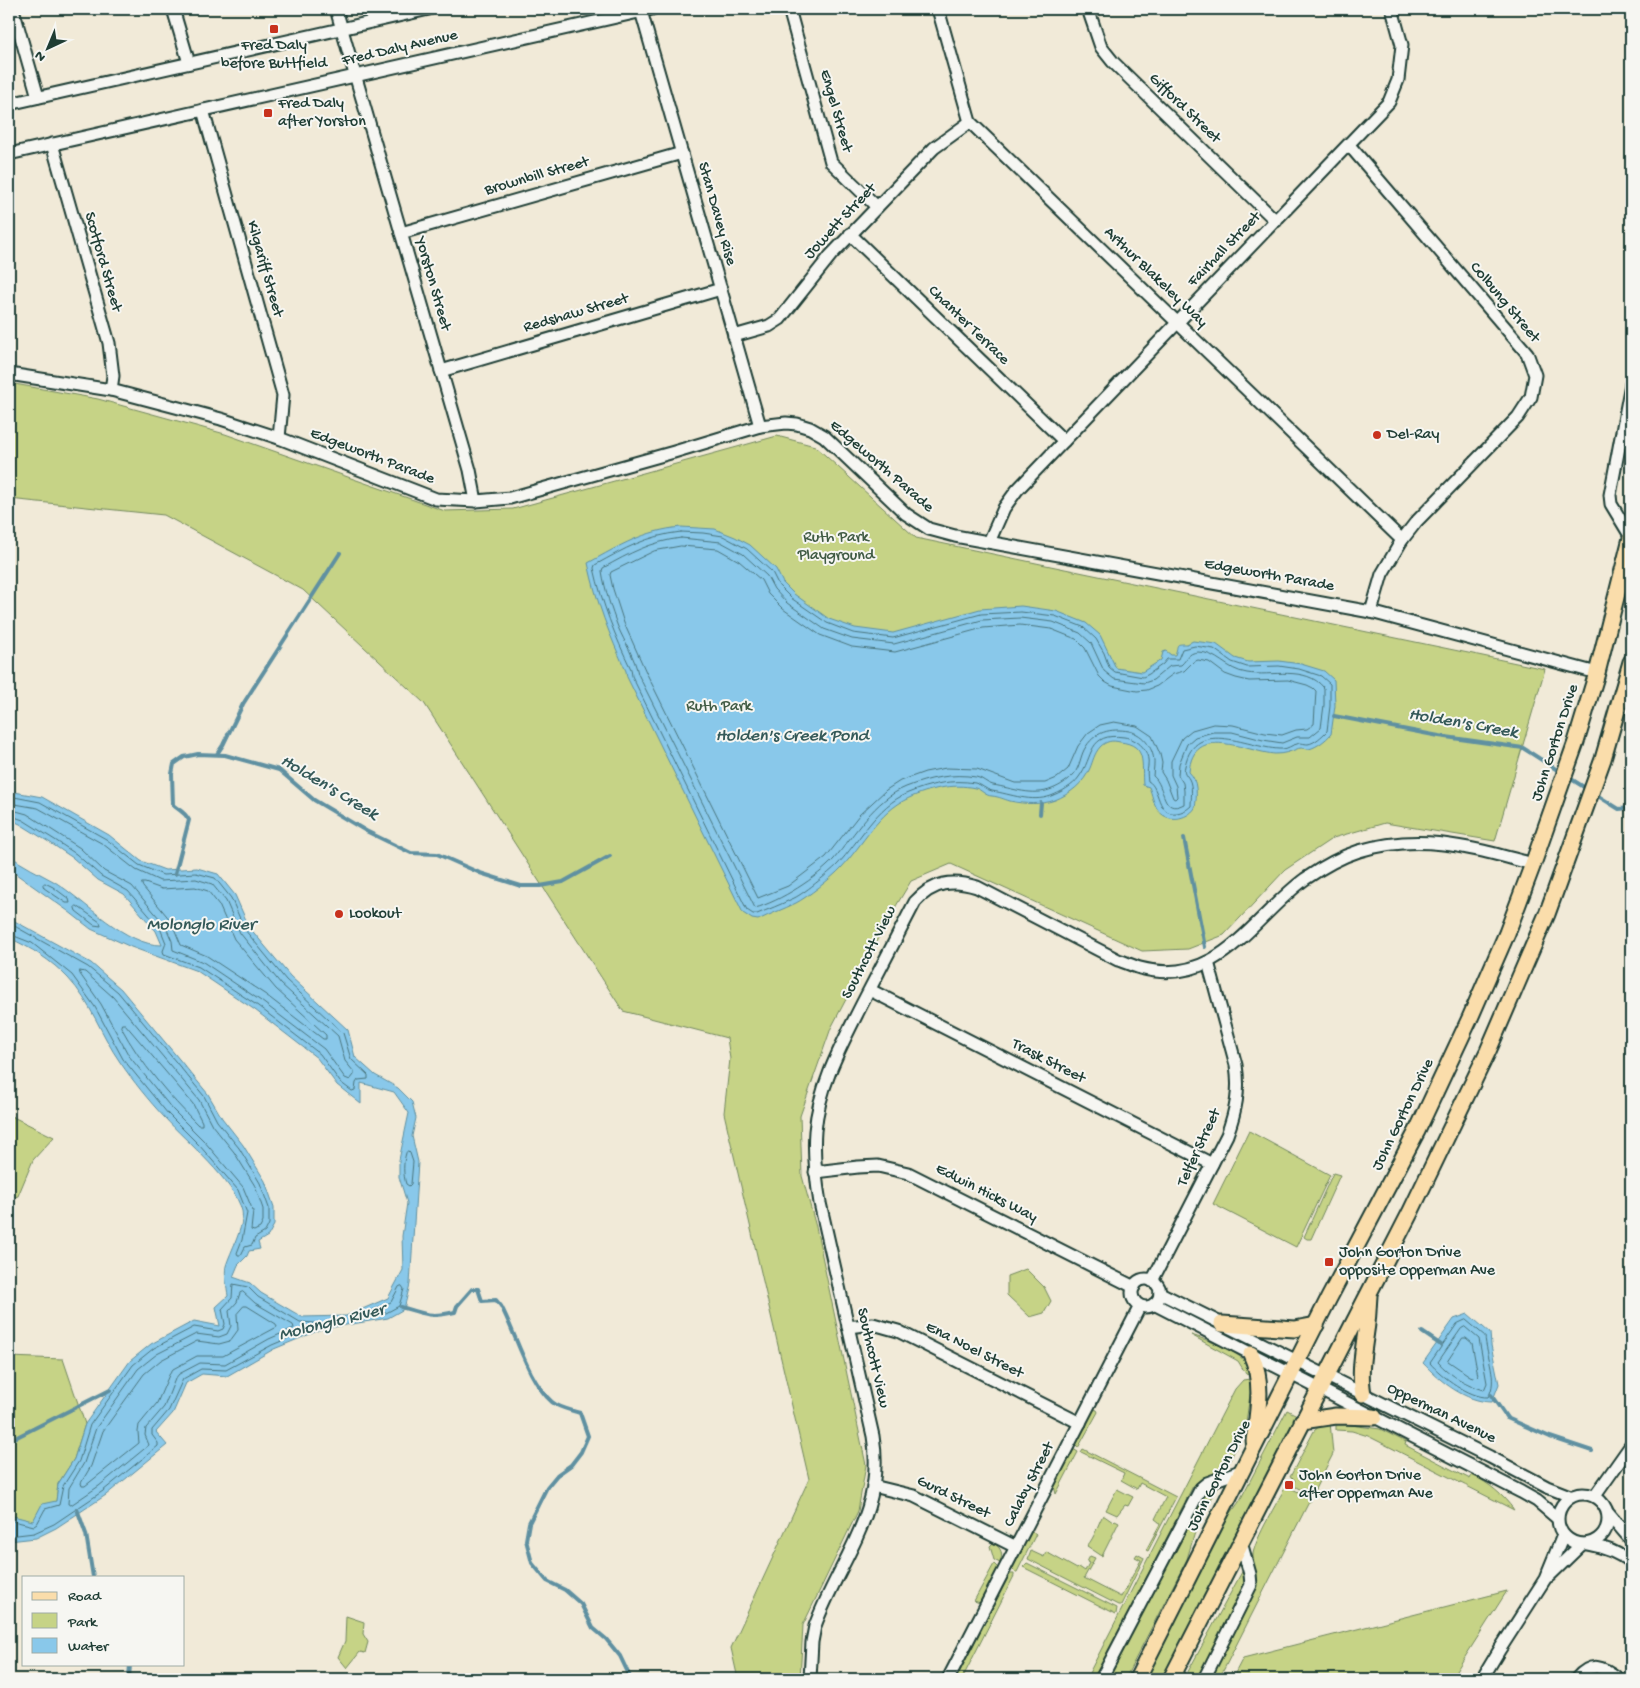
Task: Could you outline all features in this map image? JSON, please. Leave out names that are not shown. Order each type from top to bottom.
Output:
[{"type":"main road","name":"John Gorton Drive","points":[[1137,1679],[1417,1130],[1470,1018],[1533,864],[1576,742],[1597,673],[1631,537]]},
{"type":"main road","points":[[1171,1679],[1410,1213],[1488,1052],[1544,922],[1603,759],[1629,679],[1631,662]]},
{"type":"main road","points":[[1363,1394],[1361,1369],[1367,1330],[1370,1289]]},
{"type":"main road","points":[[1222,1324],[1296,1329],[1316,1325]]},
{"type":"main road","points":[[1251,1354],[1257,1367],[1259,1402],[1252,1452]]},
{"type":"main road","points":[[1302,1421],[1336,1416],[1374,1416]]},
{"type":"street","points":[[13,9],[38,97]]},
{"type":"street","points":[[173,9],[189,63]]},
{"type":"street","name":"Yorston Street","points":[[336,9],[472,479],[476,501]]},
{"type":"street","name":"Fred Daly Avenue","points":[[9,104],[429,9]]},
{"type":"street","name":"Engel Street","points":[[789,9],[831,162],[877,207]]},
{"type":"street","points":[[938,9],[970,122]]},
{"type":"street","name":"Gifford Street","points":[[1088,9],[1101,48],[1113,62],[1276,221]]},
{"type":"street","name":"Fairhall Street","points":[[989,542],[1010,497],[1389,102],[1398,80],[1402,45],[1392,9]]},
{"type":"street","name":"Fred Daly Avenue","points":[[9,154],[646,10]]},
{"type":"street","name":"Stan Davey Rise","points":[[646,10],[682,152],[760,426]]},
{"type":"street","name":"Kilgariff Street","points":[[203,110],[283,395],[279,438]]},
{"type":"street","name":"Jowett Street","points":[[734,336],[769,326],[780,318],[850,234],[934,148],[970,122]]},
{"type":"street","name":"Arthur Blakeley Way","points":[[970,122],[1402,540]]},
{"type":"street","name":"Scotford Street","points":[[52,144],[109,343],[113,376],[111,390]]},
{"type":"street","name":"Colbung Street","points":[[1349,145],[1527,353],[1535,376],[1531,397],[1518,417],[1416,522],[1402,540],[1382,574],[1371,612]]},
{"type":"street","name":"Brownbill Street","points":[[401,233],[682,152]]},
{"type":"street","name":"Chanter Terrace","points":[[850,234],[1064,441]]},
{"type":"street","name":"Redshaw Street","points":[[441,371],[721,289]]},
{"type":"street","name":"Edgeworth Parade","points":[[9,374],[111,390],[222,419],[279,438],[436,499],[476,501],[510,498],[760,426],[786,423],[810,428],[837,448],[892,501],[916,522],[929,529],[955,536],[1371,612],[1597,673]]},
{"type":"street","points":[[1631,384],[1610,494],[1611,504],[1631,537]]},
{"type":"street","name":"Southcott View","points":[[810,1679],[815,1626],[863,1526],[870,1505],[876,1473],[875,1445],[820,1203],[815,1172],[815,1132],[819,1105],[827,1079],[843,1041],[915,902],[932,887],[947,883],[962,883],[976,888],[1118,960],[1140,968],[1174,971],[1208,962],[1232,948],[1304,880],[1328,864],[1357,852],[1403,842],[1435,842],[1466,847],[1533,864]]},
{"type":"street","name":"Telfer Street","points":[[1152,1281],[1227,1134],[1238,1100],[1238,1076],[1208,962]]},
{"type":"street","name":"Trask Street","points":[[870,990],[1212,1164]]},
{"type":"street","name":"Edwin Hicks Way","points":[[815,1172],[878,1166],[908,1173],[1134,1287]]},
{"type":"street","points":[[1140,1281],[1152,1281],[1158,1286],[1160,1294],[1154,1304],[1147,1307],[1140,1306],[1133,1300],[1132,1291],[1134,1287],[1140,1281]]},
{"type":"street","points":[[1160,1294],[1222,1324],[1294,1368]]},
{"type":"street","points":[[1154,1304],[1251,1354],[1294,1368]]},
{"type":"street","name":"Calaby Street","points":[[948,1679],[1140,1306]]},
{"type":"street","name":"Ena Noel Street","points":[[848,1327],[873,1324],[898,1330],[1080,1423]]},
{"type":"street","name":"Opperman Avenue","points":[[1294,1368],[1322,1382],[1374,1416],[1537,1501],[1557,1518]]},
{"type":"street","name":"Opperman Avenue","points":[[1322,1382],[1363,1394],[1547,1487],[1570,1496]]},
{"type":"street","points":[[1596,1496],[1631,1445]]},
{"type":"street","points":[[1101,1679],[1200,1490],[1207,1483],[1243,1470]]},
{"type":"street","name":"Gurd Street","points":[[873,1486],[914,1496],[1016,1548]]},
{"type":"street","points":[[1545,1579],[1585,1544],[1602,1536],[1606,1530],[1608,1513],[1606,1507],[1596,1496],[1578,1493],[1570,1496],[1563,1502],[1559,1510],[1557,1518],[1563,1535],[1571,1542],[1585,1544],[1604,1546],[1631,1562]]},
{"type":"street","points":[[1608,1513],[1631,1540]]},
{"type":"street","points":[[1486,1678],[1545,1579],[1563,1535]]},
{"type":"street","points":[[1204,1679],[1251,1585],[1241,1542]]},
{"type":"street","points":[[1576,1679],[1584,1670],[1597,1667],[1604,1668],[1620,1679]]},
{"type":"green space","name":"Ruth Park","points":[[9,383],[98,399],[225,434],[445,511],[513,509],[777,436],[815,446],[916,538],[1545,669],[1495,841],[1385,823],[1333,838],[1285,870],[1224,935],[1188,949],[1142,951],[951,864],[911,881],[887,921],[831,1028],[800,1116],[802,1176],[816,1227],[866,1465],[858,1511],[803,1625],[800,1679],[738,1679],[731,1648],[809,1479],[724,1113],[730,1059],[727,1038],[623,1011],[424,703],[303,590],[164,515],[9,499]]},
{"type":"green space","points":[[9,1115],[54,1137],[33,1160],[18,1196],[9,1199]]},
{"type":"green space","points":[[1249,1131],[1330,1175],[1296,1247],[1213,1204]]},
{"type":"green space","points":[[1333,1173],[1340,1175],[1311,1239],[1307,1239],[1304,1237]]},
{"type":"green space","points":[[1026,1269],[1044,1287],[1051,1301],[1044,1313],[1030,1317],[1007,1295],[1007,1276]]},
{"type":"green space","points":[[1191,1335],[1221,1346],[1243,1359],[1249,1368],[1251,1376],[1246,1374],[1238,1361]]},
{"type":"green space","points":[[9,1357],[63,1359],[85,1424],[74,1459],[58,1484],[56,1502],[33,1522],[9,1515]]},
{"type":"green space","points":[[1250,1379],[1252,1381],[1245,1429],[1226,1468],[1193,1486],[1095,1679],[1086,1679],[1235,1389],[1243,1380]]},
{"type":"green space","points":[[1093,1409],[1098,1412],[1078,1448],[1075,1445]]},
{"type":"green space","points":[[1287,1410],[1297,1415],[1162,1679],[1143,1679],[1223,1524],[1239,1502]]},
{"type":"green space","points":[[1330,1422],[1333,1454],[1311,1495],[1292,1485],[1295,1480],[1290,1477],[1314,1431],[1322,1424]]},
{"type":"green space","points":[[1336,1423],[1380,1429],[1406,1442],[1405,1445],[1470,1479],[1472,1475],[1484,1482],[1500,1494],[1514,1510],[1368,1436],[1352,1431],[1336,1430]]},
{"type":"green space","points":[[1073,1449],[1078,1452],[1056,1494],[1054,1486]]},
{"type":"green space","points":[[1083,1449],[1176,1497],[1148,1551],[1146,1550],[1160,1524],[1155,1519],[1166,1497],[1140,1483],[1137,1489],[1121,1480],[1124,1473],[1081,1452]]},
{"type":"green space","points":[[1215,1486],[1216,1488],[1198,1522],[1187,1559],[1125,1679],[1107,1679],[1200,1496],[1210,1487]]},
{"type":"green space","points":[[1286,1486],[1309,1497],[1310,1500],[1219,1679],[1210,1679],[1255,1589],[1256,1580],[1253,1554],[1255,1547]]},
{"type":"green space","points":[[1117,1489],[1133,1497],[1128,1506],[1125,1505],[1117,1515],[1106,1510]]},
{"type":"green space","points":[[1103,1515],[1113,1522],[1115,1520],[1119,1522],[1102,1556],[1087,1546]]},
{"type":"green space","points":[[1031,1532],[1036,1534],[1017,1572],[1015,1572],[1012,1569]]},
{"type":"green space","points":[[993,1543],[1001,1552],[1000,1563],[994,1560],[990,1546]]},
{"type":"green space","points":[[1031,1551],[1044,1557],[1046,1552],[1077,1569],[1079,1567],[1085,1571],[1090,1556],[1095,1558],[1084,1578],[1121,1597],[1141,1560],[1135,1557],[1137,1554],[1144,1558],[1121,1605],[1118,1605],[1028,1559]]},
{"type":"green space","points":[[1027,1563],[1117,1608],[1116,1614],[1023,1567]]},
{"type":"green space","points":[[994,1564],[998,1568],[980,1603],[974,1601]]},
{"type":"green space","points":[[1243,1570],[1246,1580],[1245,1587],[1198,1679],[1184,1679]]},
{"type":"green space","points":[[1009,1574],[1014,1574],[1014,1576],[962,1679],[956,1679]]},
{"type":"green space","points":[[1507,1591],[1451,1679],[1232,1679],[1243,1658]]},
{"type":"green space","points":[[346,1616],[364,1622],[363,1634],[368,1642],[365,1653],[360,1652],[347,1668],[338,1657],[345,1641]]},
{"type":"water","name":"Holden's Creek Pond","points":[[681,527],[715,529],[750,545],[776,569],[783,583],[794,594],[829,619],[855,628],[893,633],[980,609],[1021,606],[1056,611],[1086,623],[1100,635],[1116,668],[1142,672],[1161,660],[1163,652],[1166,651],[1171,655],[1175,655],[1179,645],[1193,641],[1216,644],[1235,658],[1248,662],[1279,661],[1301,664],[1324,671],[1334,680],[1335,706],[1331,734],[1327,739],[1312,748],[1298,748],[1281,754],[1223,744],[1210,744],[1200,748],[1193,757],[1189,772],[1195,784],[1195,808],[1187,815],[1177,818],[1166,817],[1162,814],[1155,804],[1149,787],[1143,785],[1142,763],[1139,751],[1129,744],[1114,741],[1107,742],[1100,747],[1084,778],[1076,787],[1066,795],[1050,802],[1032,804],[1015,802],[990,796],[977,789],[958,786],[925,792],[909,798],[888,812],[841,868],[813,892],[787,907],[758,920],[752,919],[743,913],[627,677],[599,605],[588,563],[644,535]]},
{"type":"water","name":"Molonglo River","points":[[9,791],[42,797],[109,835],[141,861],[165,870],[197,868],[218,874],[235,895],[249,927],[290,976],[348,1030],[355,1057],[375,1075],[398,1088],[412,1102],[416,1118],[412,1136],[418,1162],[410,1284],[404,1309],[388,1318],[322,1329],[274,1349],[227,1376],[202,1374],[186,1383],[173,1413],[156,1432],[167,1445],[106,1495],[56,1528],[36,1538],[9,1541],[9,1515],[33,1521],[42,1504],[56,1501],[58,1484],[74,1459],[85,1424],[130,1361],[151,1344],[194,1321],[220,1326],[216,1307],[228,1296],[225,1277],[226,1266],[239,1231],[242,1211],[238,1200],[220,1175],[141,1091],[113,1052],[90,1008],[76,987],[48,960],[9,938],[9,918],[91,963],[121,989],[208,1094],[265,1181],[274,1207],[274,1225],[268,1236],[258,1242],[260,1249],[249,1251],[247,1256],[238,1265],[233,1277],[250,1283],[261,1293],[302,1317],[346,1316],[388,1298],[403,1270],[402,1236],[407,1203],[399,1177],[399,1160],[409,1113],[394,1092],[361,1083],[361,1104],[337,1085],[317,1058],[255,1010],[197,971],[131,947],[91,929],[9,869],[9,855],[67,890],[120,931],[148,943],[162,945],[156,931],[124,894],[98,880],[73,858],[52,844],[9,819]]},
{"type":"water","points":[[1468,1314],[1490,1333],[1499,1384],[1492,1402],[1472,1398],[1454,1389],[1437,1377],[1423,1363],[1454,1319]]},
{"type":"waterway","points":[[217,754],[243,704],[340,553]]},
{"type":"waterway","name":"Holden's Creek","points":[[1334,716],[1439,736],[1523,748],[1562,773]]},
{"type":"waterway","name":"Holden's Creek","points":[[175,874],[189,820],[173,805],[172,774],[174,764],[184,757],[198,754],[225,755],[279,770],[314,800],[366,831],[411,853],[437,854],[480,873],[521,886],[540,886],[563,882],[610,856]]},
{"type":"waterway","name":"Holden's Creek","points":[[1568,777],[1587,789]]},
{"type":"waterway","name":"Holden's Creek","points":[[1595,794],[1619,809],[1631,808]]},
{"type":"waterway","points":[[1040,814],[1041,803]]},
{"type":"waterway","points":[[1184,838],[1205,947]]},
{"type":"waterway","points":[[401,1307],[433,1315],[455,1312],[457,1306],[472,1289],[478,1289],[482,1301],[496,1300],[501,1306],[529,1370],[544,1393],[555,1404],[580,1413],[588,1436],[581,1452],[571,1465],[557,1475],[547,1487],[529,1523],[526,1540],[532,1563],[547,1581],[565,1590],[581,1604],[593,1628],[606,1639],[620,1656],[631,1679]]},
{"type":"waterway","points":[[1422,1332],[1441,1345]]},
{"type":"waterway","points":[[9,1441],[110,1390]]},
{"type":"waterway","points":[[1491,1395],[1507,1418],[1550,1437],[1592,1451]]},
{"type":"waterway","points":[[77,1509],[86,1534],[93,1576]]},
{"type":"waterway","points":[[129,1679],[130,1666]]},
{"type":"place","name":"Fred Daly before Buttfield","points":[[274,29]]},
{"type":"place","name":"Fred Daly after Yorston","points":[[268,113]]},
{"type":"place","name":"Del-Ray","points":[[1377,435]]},
{"type":"place","name":"Lookout","points":[[339,914]]},
{"type":"place","name":"John Gorton Drive opposite Opperman Ave","points":[[1329,1262]]},
{"type":"place","name":"John Gorton Drive after Opperman Ave","points":[[1289,1485]]},
{"type":"park label","name":"Ruth Park Playground","points":[[836,547]]}]
